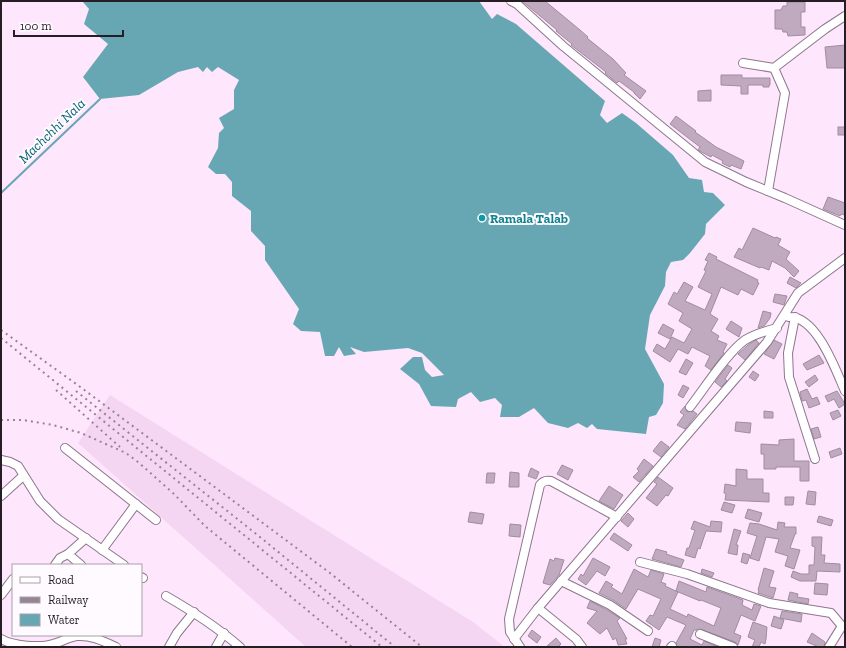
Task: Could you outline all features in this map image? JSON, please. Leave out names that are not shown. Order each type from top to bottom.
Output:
[{"type":"street","points":[[511,1],[563,46],[705,162],[746,182],[845,225]]},
{"type":"street","points":[[743,63],[774,68],[825,29],[845,16]]},
{"type":"street","points":[[768,191],[784,93],[774,68]]},
{"type":"street","points":[[514,639],[561,581],[767,342],[784,318],[798,293],[845,258]]},
{"type":"street","points":[[784,318],[794,317],[809,326],[826,347],[845,391]]},
{"type":"street","points":[[794,317],[788,353],[789,377],[815,459]]},
{"type":"street","points":[[690,407],[730,355],[744,341],[759,333],[777,328]]},
{"type":"street","points":[[65,448],[156,520]]},
{"type":"street","points":[[1,460],[14,464],[48,510],[58,519],[120,564]]},
{"type":"street","points":[[1,496],[23,476]]},
{"type":"street","points":[[520,647],[514,639],[509,626],[509,619],[540,485],[547,480],[617,517]]},
{"type":"street","points":[[102,550],[136,504]]},
{"type":"street","points":[[55,564],[61,557],[68,554],[86,538]]},
{"type":"street","points":[[68,554],[80,564]]},
{"type":"street","points":[[640,562],[687,574],[770,603],[831,613],[844,626],[829,647]]},
{"type":"street","points":[[1,595],[12,580]]},
{"type":"street","points":[[561,581],[610,605],[648,631]]},
{"type":"street","points":[[166,596],[194,612],[224,633],[240,647]]},
{"type":"street","points":[[538,608],[576,639],[582,647]]},
{"type":"street","points":[[169,647],[194,612]]},
{"type":"street","points":[[216,647],[224,633]]},
{"type":"street","points":[[700,634],[733,647]]},
{"type":"street","points":[[1,639],[11,644],[18,645],[50,645],[72,636],[84,636],[96,638],[116,647]]},
{"type":"shaded area","points":[[110,395],[473,622],[505,647],[306,647],[78,443]]},
{"type":"water","name":"Ramala Talab","points":[[82,1],[479,1],[492,19],[497,14],[516,24],[605,101],[600,115],[607,123],[622,113],[673,155],[689,178],[702,180],[704,192],[713,193],[725,205],[706,224],[705,234],[690,253],[683,260],[671,262],[666,272],[665,286],[650,315],[645,349],[664,384],[663,403],[656,415],[649,417],[646,434],[597,429],[592,424],[587,428],[578,423],[568,428],[548,423],[534,408],[519,417],[500,417],[502,405],[495,398],[480,402],[471,392],[458,399],[456,407],[431,406],[419,384],[400,369],[413,357],[422,357],[425,370],[432,377],[444,375],[422,353],[408,348],[364,352],[350,347],[356,354],[344,356],[339,347],[334,356],[325,356],[320,332],[301,331],[293,324],[299,309],[265,260],[265,246],[251,231],[251,211],[232,196],[232,182],[225,174],[216,174],[208,167],[218,148],[219,133],[224,128],[219,118],[234,109],[234,90],[239,80],[218,67],[212,72],[207,67],[203,72],[198,67],[178,72],[139,95],[100,99],[83,77],[108,44],[84,24],[89,9]]},
{"type":"building","points":[[522,1],[545,1],[580,30],[588,37],[587,38],[613,59],[626,73],[624,75],[646,91],[640,99],[634,92],[619,81],[617,83],[605,73],[606,72],[571,45],[572,44],[556,31],[557,30]]},
{"type":"building","points":[[787,2],[805,2],[805,12],[801,12],[801,27],[805,27],[805,35],[788,36],[787,32],[783,32],[782,29],[775,29],[775,10],[781,10],[783,6],[787,6]]},
{"type":"building","points":[[845,45],[845,68],[827,68],[825,47]]},
{"type":"building","points":[[721,75],[742,75],[742,78],[770,78],[770,85],[769,87],[763,87],[763,85],[748,85],[748,94],[741,94],[741,86],[721,85]]},
{"type":"building","points":[[711,90],[711,101],[698,101],[698,91]]},
{"type":"building","points":[[676,116],[716,147],[744,161],[741,169],[731,165],[730,167],[712,155],[711,157],[698,150],[700,147],[670,124]]},
{"type":"building","points":[[838,127],[845,127],[845,135],[838,135]]},
{"type":"building","points":[[828,197],[845,203],[845,215],[841,214],[840,216],[823,209]]},
{"type":"building","points":[[753,228],[775,238],[781,239],[778,245],[790,252],[786,259],[799,271],[794,277],[785,268],[772,261],[769,270],[760,268],[734,257],[739,248],[742,250]]},
{"type":"building","points":[[709,253],[717,257],[716,259],[758,280],[757,282],[759,283],[753,295],[741,289],[738,295],[721,287],[710,314],[718,319],[711,331],[719,336],[717,340],[727,344],[723,352],[724,353],[711,370],[705,366],[710,356],[692,347],[688,354],[678,349],[670,362],[653,351],[657,344],[665,349],[672,337],[684,343],[692,329],[679,321],[683,313],[668,304],[674,292],[677,294],[684,282],[693,287],[685,301],[705,310],[712,294],[698,287],[706,271],[704,270],[708,261],[705,260]]},
{"type":"building","points":[[790,277],[801,283],[796,288],[787,283]]},
{"type":"building","points":[[775,294],[787,296],[784,305],[773,302]]},
{"type":"building","points":[[763,311],[771,313],[770,318],[765,325],[758,328]]},
{"type":"building","points":[[731,321],[742,328],[739,337],[726,329]]},
{"type":"building","points":[[663,324],[674,330],[670,339],[658,333]]},
{"type":"building","points":[[756,340],[759,343],[745,360],[738,354]]},
{"type":"building","points":[[774,340],[782,344],[774,359],[764,354]]},
{"type":"building","points":[[819,355],[824,363],[807,370],[803,364]]},
{"type":"building","points":[[686,359],[693,363],[686,375],[679,372]]},
{"type":"building","points":[[728,365],[732,368],[725,379],[727,381],[721,387],[715,382]]},
{"type":"building","points":[[753,371],[759,375],[755,381],[749,377]]},
{"type":"building","points":[[815,375],[818,380],[809,387],[805,382]]},
{"type":"building","points":[[683,385],[689,388],[683,398],[678,395]]},
{"type":"building","points":[[807,389],[812,399],[817,397],[820,404],[809,408],[806,400],[802,401],[800,392]]},
{"type":"building","points":[[837,391],[845,404],[839,408],[834,399],[828,402],[825,396]]},
{"type":"building","points":[[685,406],[687,412],[693,411],[697,414],[685,429],[677,425],[684,415],[680,412]]},
{"type":"building","points":[[838,410],[841,416],[833,420],[830,413]]},
{"type":"building","points":[[764,411],[773,412],[773,418],[764,418]]},
{"type":"building","points":[[736,422],[751,423],[750,433],[735,431]]},
{"type":"building","points":[[818,427],[821,437],[814,439],[811,429]]},
{"type":"building","points":[[794,439],[794,461],[809,461],[809,481],[800,481],[800,467],[776,467],[776,469],[764,469],[764,454],[761,454],[761,444],[779,445],[779,440]]},
{"type":"building","points":[[661,441],[669,447],[661,457],[653,451]]},
{"type":"building","points":[[840,448],[842,454],[831,458],[829,452]]},
{"type":"building","points":[[644,459],[653,466],[639,482],[633,477],[639,471],[637,469]]},
{"type":"building","points":[[562,465],[573,470],[568,480],[557,474]]},
{"type":"building","points":[[531,468],[539,472],[536,479],[528,476]]},
{"type":"building","points":[[736,469],[747,470],[747,479],[763,479],[763,493],[769,493],[769,502],[725,500],[725,484],[736,486]]},
{"type":"building","points":[[510,472],[519,473],[519,487],[509,487]]},
{"type":"building","points":[[487,473],[495,473],[494,483],[486,483]]},
{"type":"building","points":[[658,477],[673,488],[668,496],[666,495],[657,506],[646,498],[657,484],[654,482]]},
{"type":"building","points":[[609,486],[623,495],[614,509],[599,501]]},
{"type":"building","points":[[808,491],[816,492],[815,505],[806,504]]},
{"type":"building","points":[[785,497],[794,497],[793,505],[785,505]]},
{"type":"building","points":[[724,502],[735,505],[732,513],[721,510]]},
{"type":"building","points":[[748,509],[762,513],[759,522],[745,518]]},
{"type":"building","points":[[470,512],[484,514],[482,524],[468,522]]},
{"type":"building","points":[[628,513],[634,519],[628,527],[621,521]]},
{"type":"building","points":[[819,516],[833,520],[831,526],[817,522]]},
{"type":"building","points":[[694,521],[710,527],[711,521],[722,522],[721,532],[706,531],[700,549],[698,548],[695,558],[685,555],[695,530],[691,529]]},
{"type":"building","points":[[778,522],[785,523],[784,527],[796,527],[796,534],[790,548],[800,550],[794,569],[785,566],[788,556],[775,552],[779,539],[766,537],[759,561],[750,558],[757,536],[747,533],[750,523],[759,524],[777,530]]},
{"type":"building","points":[[510,524],[521,525],[520,537],[509,536]]},
{"type":"building","points":[[734,529],[741,531],[736,545],[738,545],[737,555],[728,553]]},
{"type":"building","points":[[614,533],[632,545],[628,551],[610,539]]},
{"type":"building","points":[[812,537],[822,537],[821,555],[825,555],[824,563],[840,564],[840,572],[817,571],[816,581],[800,581],[791,577],[793,571],[801,574],[809,574],[809,565],[814,565],[815,547],[812,546]]},
{"type":"building","points":[[656,549],[667,552],[666,554],[684,560],[681,567],[652,559]]},
{"type":"building","points":[[743,553],[750,555],[747,564],[741,562]]},
{"type":"building","points":[[555,558],[564,560],[559,575],[550,585],[543,583],[550,559],[554,561]]},
{"type":"building","points":[[593,558],[610,567],[605,576],[597,571],[586,585],[578,579],[581,574],[583,576]]},
{"type":"building","points":[[764,568],[774,571],[769,587],[776,588],[773,598],[758,593]]},
{"type":"building","points":[[634,569],[648,577],[651,570],[664,574],[661,582],[666,584],[665,586],[678,592],[670,609],[687,617],[688,614],[714,626],[721,608],[676,591],[679,581],[706,592],[707,587],[743,600],[742,605],[752,610],[754,604],[761,606],[755,621],[741,615],[734,633],[741,636],[738,645],[735,642],[700,629],[694,630],[690,639],[702,645],[704,641],[718,647],[677,647],[676,643],[686,625],[667,617],[659,630],[646,621],[650,615],[653,616],[661,599],[638,589],[626,609],[599,593],[606,581],[613,585],[611,587],[622,594]]},
{"type":"building","points":[[702,569],[714,573],[712,577],[701,573]]},
{"type":"building","points":[[815,583],[828,584],[827,595],[814,594]]},
{"type":"building","points":[[790,592],[798,594],[797,597],[809,599],[808,604],[788,600]]},
{"type":"building","points":[[590,601],[620,618],[617,621],[627,639],[625,639],[627,644],[618,645],[616,638],[613,640],[607,628],[600,634],[587,623],[597,611],[587,608]]},
{"type":"building","points":[[782,611],[802,614],[801,622],[780,618]]},
{"type":"building","points":[[774,616],[784,620],[781,629],[771,626]]},
{"type":"building","points":[[753,622],[767,627],[765,644],[761,642],[759,647],[752,647],[755,640],[748,637]]},
{"type":"building","points":[[532,630],[541,637],[537,643],[528,636]]},
{"type":"building","points":[[812,633],[825,642],[824,647],[819,647],[807,642]]},
{"type":"building","points":[[556,638],[561,644],[558,647],[546,647]]},
{"type":"building","points":[[655,638],[661,640],[659,647],[652,647]]},
{"type":"waterway","name":"Machchhi Nala","points":[[1,193],[100,99]]},
{"type":"railway","points":[[1,330],[79,386],[330,573],[422,647]]},
{"type":"railway","points":[[1,338],[382,647]]},
{"type":"railway","points":[[56,390],[120,447]]},
{"type":"railway","points":[[76,391],[255,533],[395,647]]},
{"type":"railway","points":[[1,420],[23,420],[53,425],[81,433],[126,453],[174,494],[205,526],[352,647]]},
{"type":"place","name":"Ramala Talab","points":[[482,218]]}]
